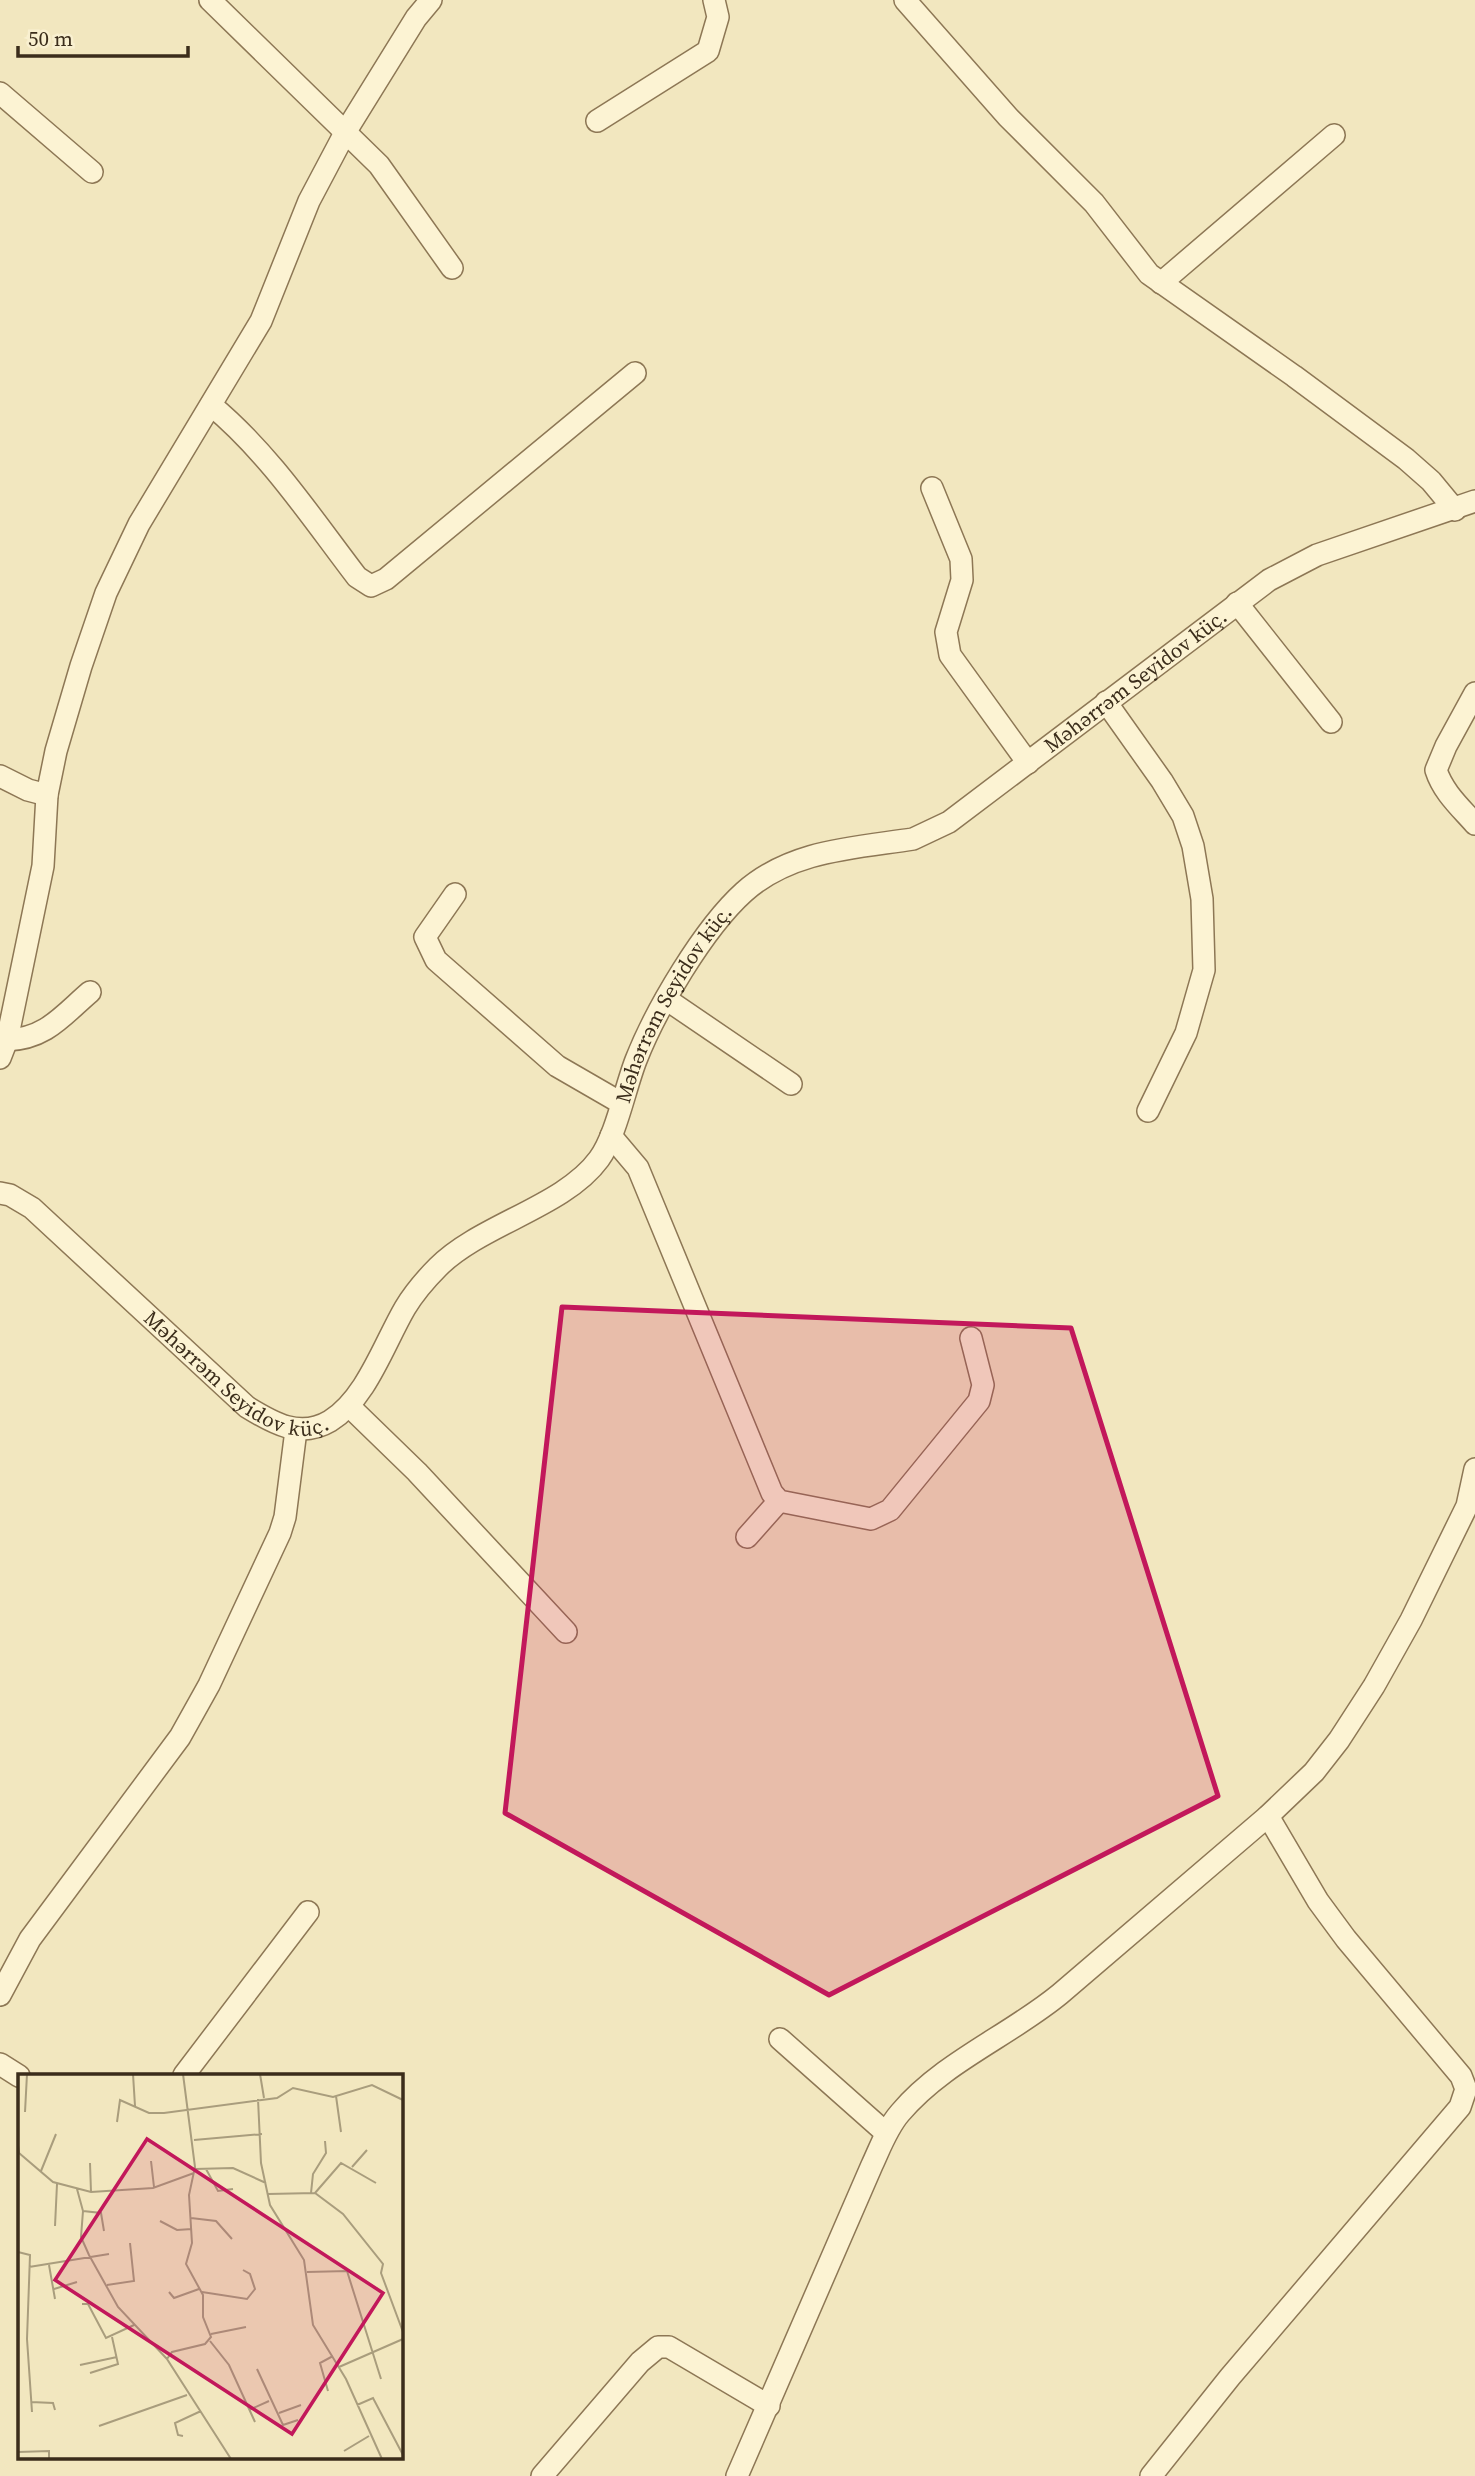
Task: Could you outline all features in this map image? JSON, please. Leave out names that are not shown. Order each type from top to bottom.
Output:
[{"type":"street","points":[[210,0],[379,165],[452,268]]},
{"type":"street","points":[[4,1049],[43,866],[47,794],[71,702],[106,593],[139,524],[261,321],[309,201],[346,131],[430,0]]},
{"type":"street","points":[[597,121],[708,51],[718,17],[715,0]]},
{"type":"street","points":[[905,0],[1008,117],[1094,203],[1149,274],[1406,459],[1432,481],[1455,510]]},
{"type":"street","points":[[0,93],[92,173]]},
{"type":"street","points":[[1161,283],[1334,135]]},
{"type":"street","points":[[211,405],[267,458],[357,577],[371,586],[386,579],[635,373]]},
{"type":"street","points":[[932,488],[961,559],[962,580],[946,632],[950,655],[1028,763]]},
{"type":"street","name":"Məhərrəm Seyidov küç.","points":[[0,1193],[10,1195],[32,1208],[247,1407],[272,1422],[296,1430],[316,1428],[349,1406],[361,1390],[420,1286],[440,1265],[459,1250],[572,1185],[600,1157],[611,1136],[650,1027],[695,953],[744,892],[779,867],[824,853],[930,833],[949,822],[1269,580],[1317,555],[1475,501]]},
{"type":"street","points":[[1237,603],[1331,722]]},
{"type":"street","points":[[1475,693],[1436,770],[1440,783],[1475,824]]},
{"type":"street","points":[[1106,702],[1184,816],[1193,846],[1202,899],[1204,970],[1186,1033],[1148,1111]]},
{"type":"street","points":[[0,776],[28,790],[47,794]]},
{"type":"street","points":[[455,894],[425,937],[436,960],[557,1066],[621,1103]]},
{"type":"street","points":[[4,1049],[44,1032],[90,992]]},
{"type":"street","points":[[666,999],[790,1084]]},
{"type":"street","points":[[611,1136],[638,1168],[772,1493],[779,1501],[871,1520],[890,1510],[979,1401],[983,1385],[971,1338]]},
{"type":"street","points":[[349,1406],[417,1472],[566,1632]]},
{"type":"street","points":[[0,1995],[30,1940],[180,1737],[209,1685],[280,1533],[285,1517],[296,1430]]},
{"type":"street","points":[[737,2476],[886,2133],[900,2113],[972,2053],[1036,2014],[1052,2001],[1268,1815],[1314,1772],[1339,1740],[1374,1686],[1411,1620],[1467,1506],[1475,1469]]},
{"type":"street","points":[[747,1537],[779,1501]]},
{"type":"street","points":[[1151,2476],[1230,2377],[1460,2107],[1466,2089],[1461,2076],[1346,1939],[1318,1901],[1268,1815]]},
{"type":"street","points":[[185,2074],[308,1912]]},
{"type":"street","points":[[780,2039],[886,2133]]},
{"type":"street","points":[[0,2063],[18,2075]]},
{"type":"street","points":[[542,2476],[639,2362],[658,2347],[669,2347],[769,2406]]},
{"type":"highlighted area","points":[[562,1307],[1071,1328],[1218,1796],[829,1995],[505,1813]]}]
